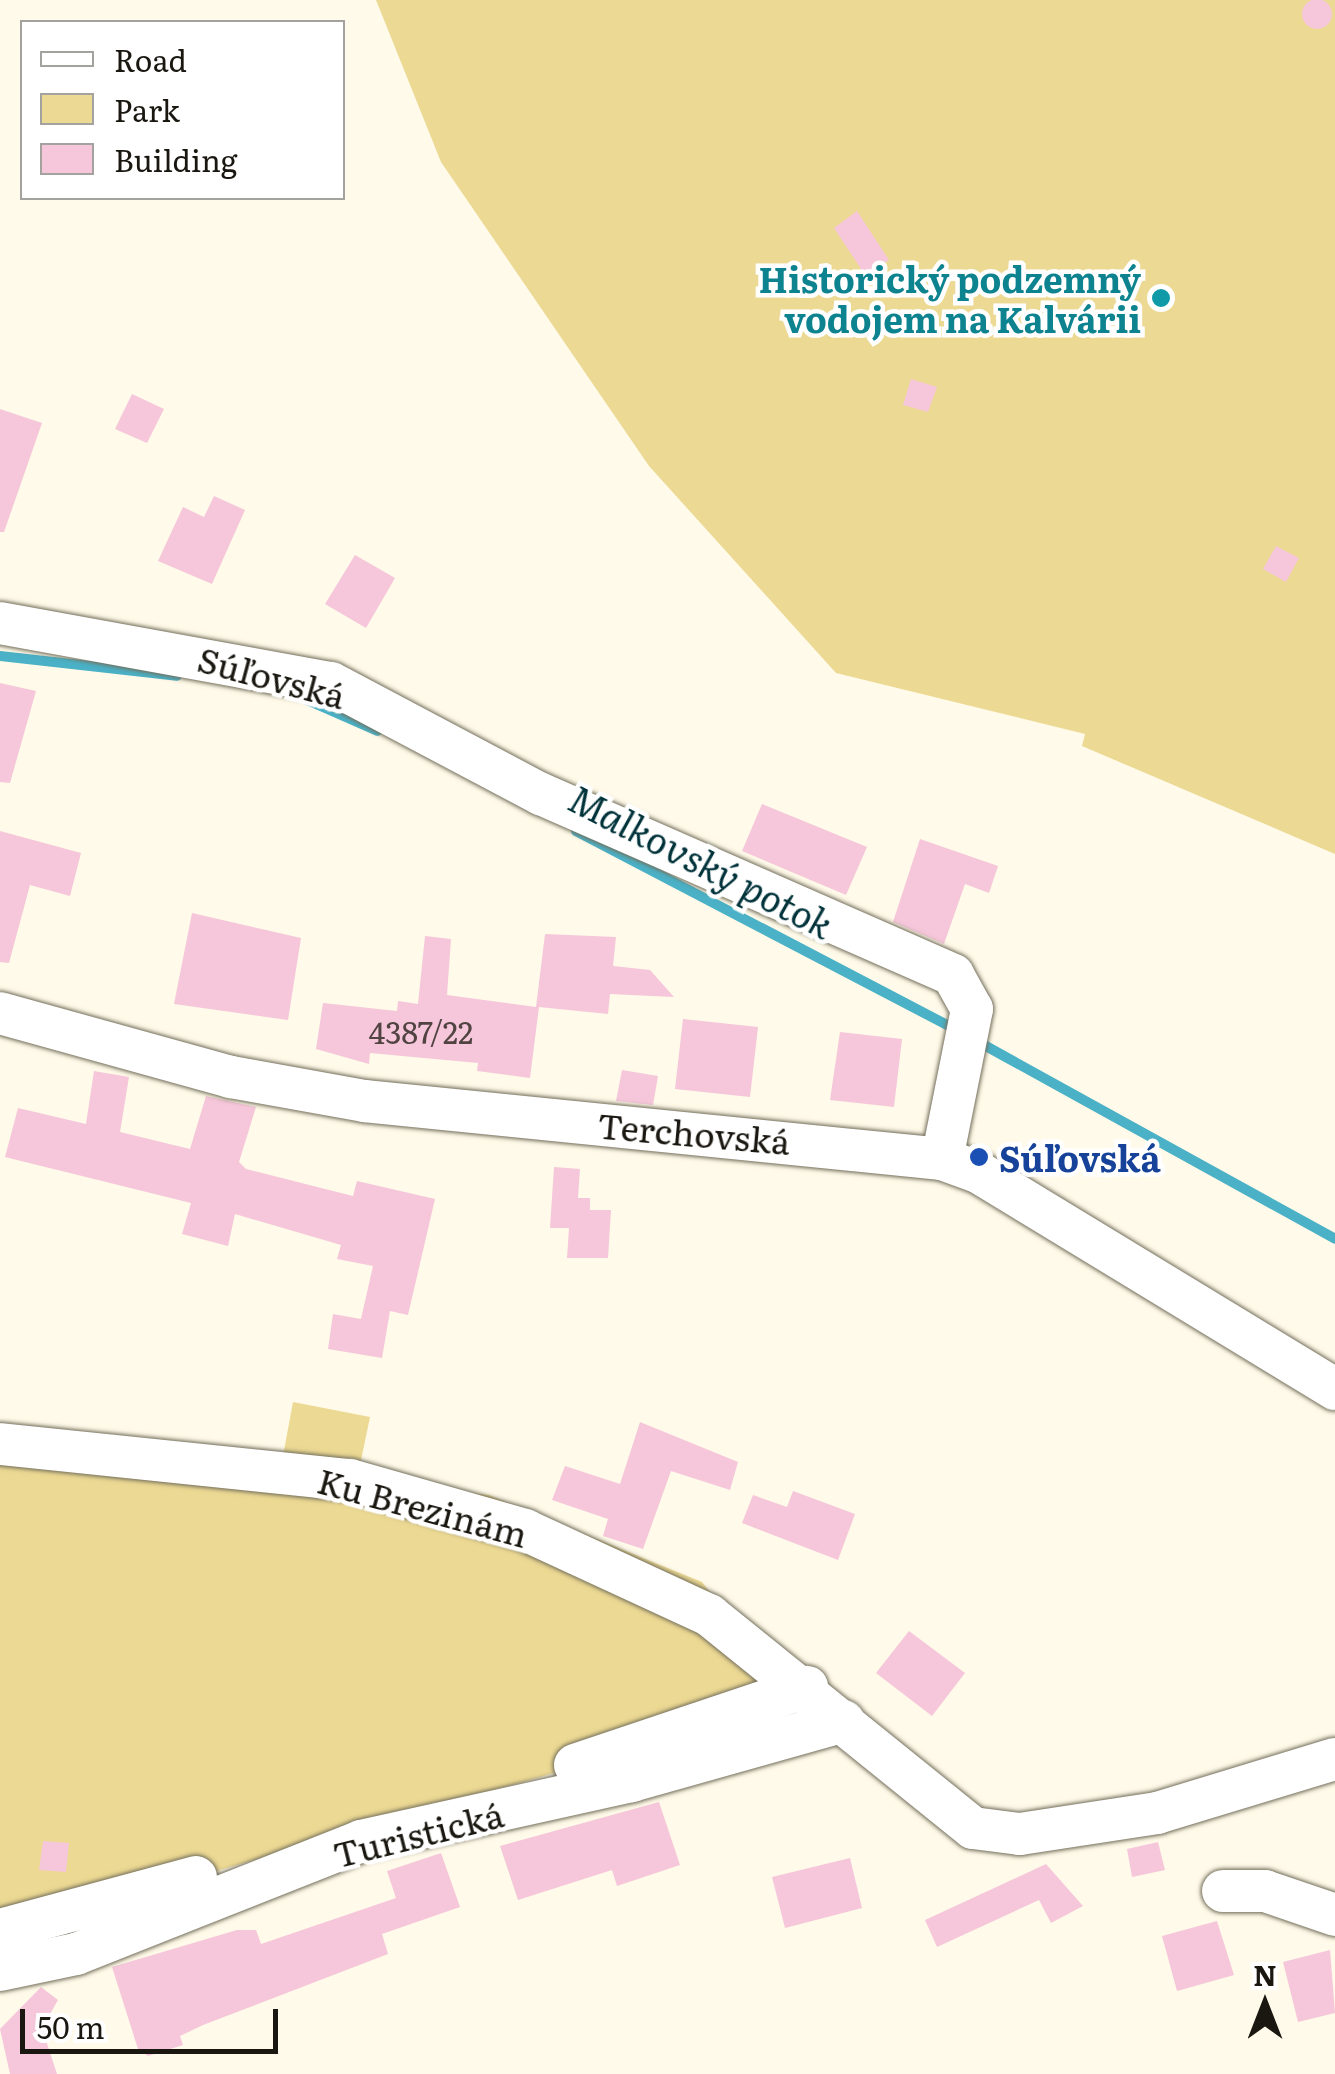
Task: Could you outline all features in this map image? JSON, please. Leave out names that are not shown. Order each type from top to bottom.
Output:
[{"type":"street","name":"Súľovská","points":[[0,623],[331,683],[541,794],[953,975],[972,1010],[942,1160]]},
{"type":"street","name":"Terchovská","points":[[0,1013],[232,1077],[364,1101],[942,1160],[978,1172],[1335,1389]]},
{"type":"street","name":"Ku Brezinám","points":[[0,1444],[350,1480],[525,1530],[708,1615],[807,1687],[973,1828],[1020,1834],[1157,1813],[1335,1759]]},
{"type":"street","name":"Turistická","points":[[0,1930],[156,1892],[320,1828],[624,1753],[807,1687]]},
{"type":"street","name":"Turistická","points":[[0,1970],[76,1954],[361,1841],[630,1781],[844,1721]]},
{"type":"street","points":[[1223,1891],[1265,1891],[1335,1915]]},
{"type":"green space","points":[[376,0],[1335,0],[1335,854],[1082,746],[1085,734],[836,673],[649,466],[441,162]]},
{"type":"green space","points":[[293,1402],[370,1417],[359,1470],[283,1456]]},
{"type":"green space","points":[[0,1442],[489,1495],[702,1582],[782,1684],[695,1732],[0,1934]]},
{"type":"building","points":[[1317,-1],[1328,3],[1332,14],[1328,25],[1317,29],[1306,25],[1302,14],[1306,3]]},
{"type":"building","points":[[857,211],[889,260],[865,275],[834,228]]},
{"type":"building","points":[[911,379],[937,387],[928,412],[903,405]]},
{"type":"building","points":[[132,394],[164,409],[147,443],[115,429]]},
{"type":"building","points":[[0,409],[42,423],[4,532],[0,532]]},
{"type":"building","points":[[214,496],[245,510],[212,584],[158,561],[183,507],[204,517]]},
{"type":"building","points":[[1276,546],[1299,558],[1286,582],[1263,569]]},
{"type":"building","points":[[355,555],[395,578],[366,628],[325,604]]},
{"type":"building","points":[[0,683],[36,691],[10,783],[0,782]]},
{"type":"building","points":[[762,804],[867,847],[846,895],[742,851]]},
{"type":"building","points":[[0,831],[81,853],[70,896],[30,885],[9,963],[0,962]]},
{"type":"building","points":[[920,839],[998,866],[989,893],[965,884],[944,944],[893,922]]},
{"type":"building","points":[[192,913],[301,938],[288,1020],[174,1004]]},
{"type":"building","points":[[545,934],[616,937],[613,966],[650,970],[674,997],[610,994],[608,1014],[539,1007],[530,1078],[477,1071],[478,1063],[370,1053],[369,1064],[316,1049],[323,1003],[397,1011],[398,1001],[418,1004],[425,936],[451,939],[447,995],[536,1007]]},
{"type":"building","points":[[683,1019],[758,1027],[750,1097],[675,1089]]},
{"type":"building","points":[[840,1032],[902,1039],[894,1107],[830,1100]]},
{"type":"building","points":[[622,1070],[658,1076],[653,1105],[616,1101]]},
{"type":"building","points":[[94,1071],[129,1077],[120,1132],[190,1149],[206,1096],[256,1107],[239,1162],[246,1169],[353,1196],[357,1181],[435,1199],[408,1315],[390,1311],[382,1358],[328,1349],[333,1314],[361,1319],[373,1266],[337,1259],[341,1245],[235,1214],[228,1246],[182,1234],[191,1203],[5,1157],[18,1108],[86,1124]]},
{"type":"building","points":[[554,1167],[580,1169],[578,1198],[590,1198],[590,1210],[611,1210],[608,1258],[567,1258],[569,1228],[550,1228]]},
{"type":"building","points":[[640,1422],[738,1462],[730,1490],[671,1471],[643,1549],[603,1536],[608,1519],[552,1500],[565,1466],[620,1484]]},
{"type":"building","points":[[793,1491],[855,1514],[838,1560],[742,1523],[753,1495],[787,1507]]},
{"type":"building","points":[[909,1631],[965,1673],[932,1716],[876,1673]]},
{"type":"building","points":[[659,1802],[680,1865],[617,1886],[612,1870],[518,1900],[500,1846]]},
{"type":"building","points":[[43,1841],[69,1843],[66,1872],[39,1870]]},
{"type":"building","points":[[1158,1842],[1165,1870],[1132,1877],[1127,1849]]},
{"type":"building","points":[[441,1853],[460,1907],[382,1934],[388,1954],[203,2025],[180,2036],[183,2045],[148,2056],[138,2049],[112,1967],[237,1930],[256,1930],[261,1944],[396,1898],[387,1871]]},
{"type":"building","points":[[850,1858],[862,1908],[785,1928],[772,1877]]},
{"type":"building","points":[[1046,1864],[1083,1906],[1051,1923],[1039,1900],[937,1947],[925,1920]]},
{"type":"building","points":[[1217,1921],[1234,1975],[1177,1991],[1162,1936]]},
{"type":"building","points":[[1330,1950],[1335,2013],[1298,2022],[1283,1962]]},
{"type":"building","points":[[41,1987],[58,2000],[42,2028],[57,2074],[10,2074],[0,2029]]},
{"type":"waterway","name":"Malkovský potok","points":[[0,656],[177,676]]},
{"type":"waterway","name":"Malkovský potok","points":[[307,700],[378,731]]},
{"type":"waterway","name":"Malkovský potok","points":[[576,831],[955,1029]]},
{"type":"waterway","name":"Malkovský potok","points":[[975,1040],[1335,1239]]},
{"type":"place","name":"Historický podzemný vodojem na Kalvárii","points":[[1161,298]]},
{"type":"place","name":"Súľovská","points":[[979,1157]]}]
